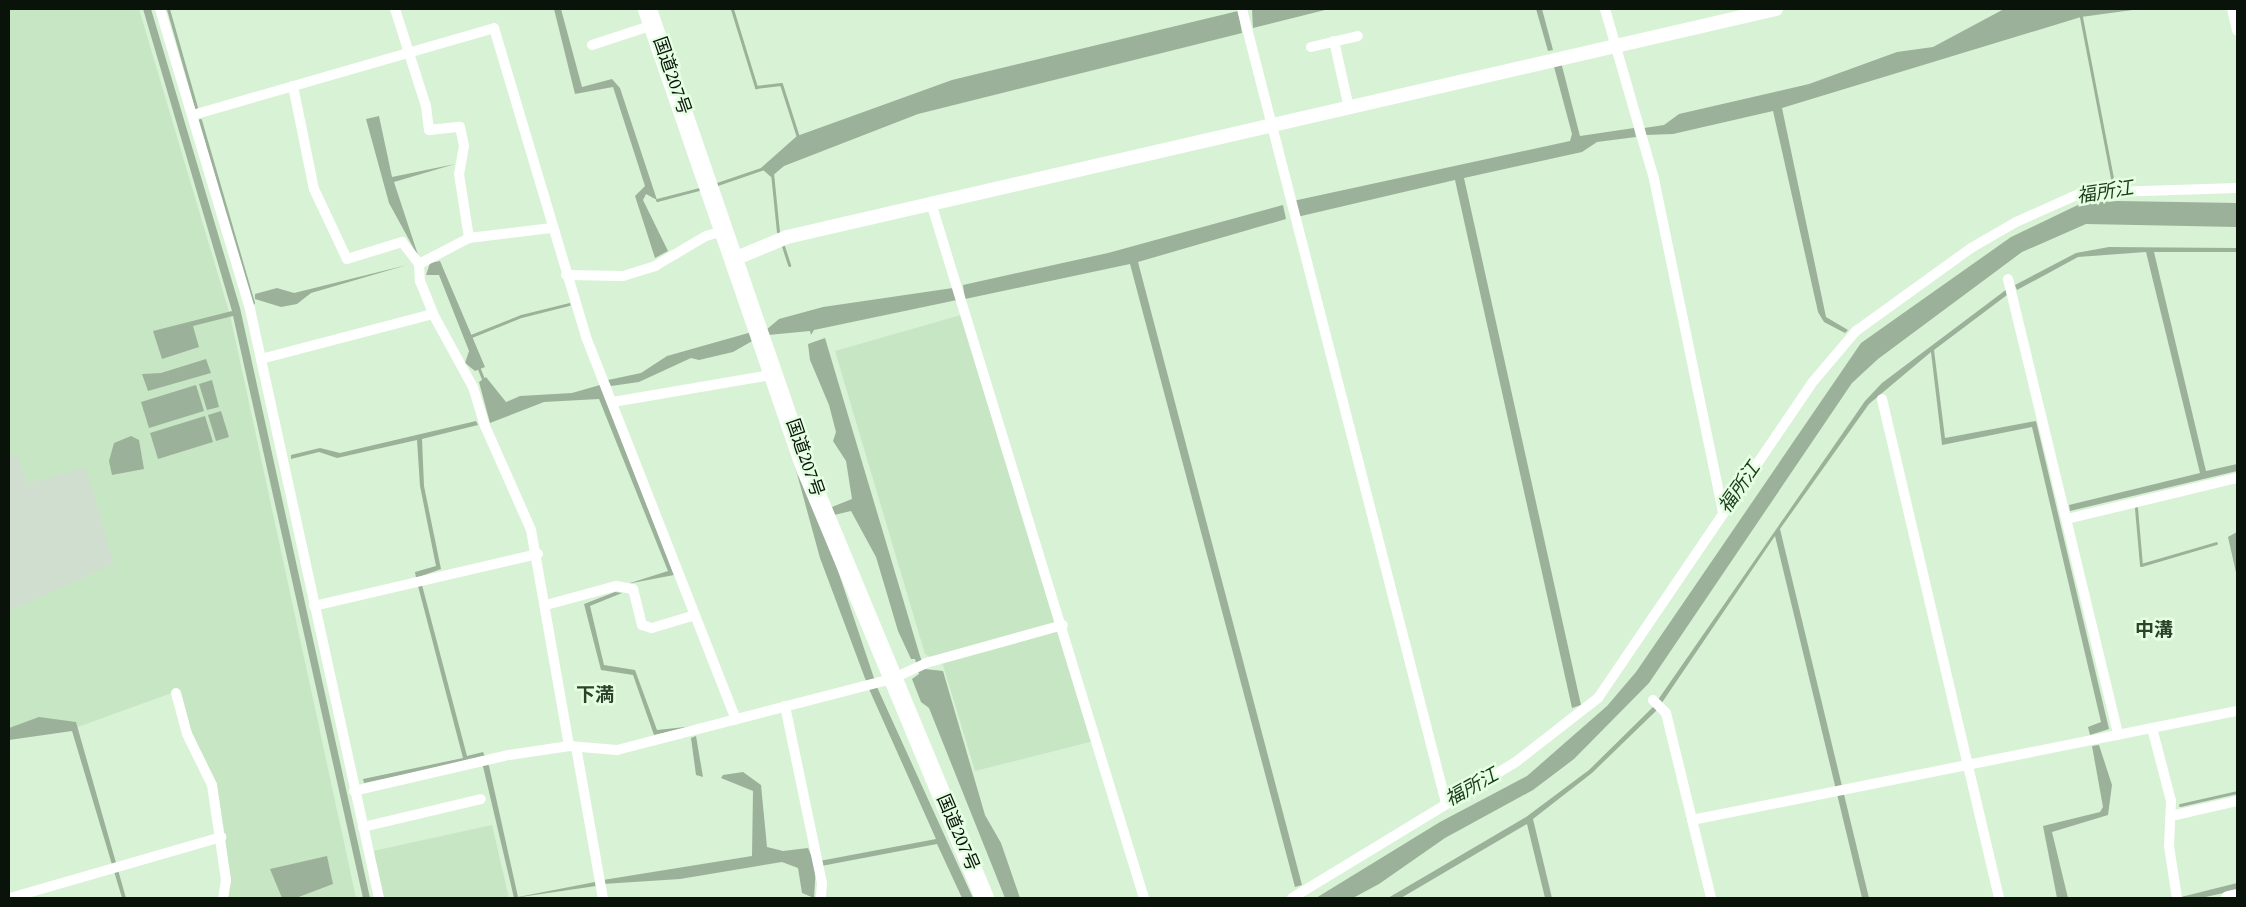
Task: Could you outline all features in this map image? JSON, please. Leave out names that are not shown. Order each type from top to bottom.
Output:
[{"type":"highway","name":"国道207号","points":[[652,14],[724,231],[776,374],[806,470],[886,681],[984,898]]},
{"type":"street","points":[[160,9],[242,276],[318,604],[354,791],[379,898]]},
{"type":"street","points":[[395,9],[429,130],[460,127],[464,146],[459,174],[469,238]]},
{"type":"street","points":[[1242,9],[1269,126],[1446,803]]},
{"type":"street","points":[[1605,9],[1613,47],[1654,179],[1723,513]]},
{"type":"street","points":[[734,259],[787,237],[932,206],[1349,108],[1548,58],[1613,47],[1776,9]]},
{"type":"street","points":[[2232,9],[2237,30]]},
{"type":"street","points":[[592,45],[652,14]]},
{"type":"street","points":[[193,115],[407,51],[494,28],[566,275],[606,386],[736,720]]},
{"type":"street","points":[[1311,47],[1358,36]]},
{"type":"street","points":[[1334,41],[1349,108]]},
{"type":"street","points":[[293,86],[314,189],[347,259],[402,242],[424,262]]},
{"type":"street","points":[[1292,898],[1517,761],[1598,698],[1811,384],[1856,331],[1971,248],[2016,222],[2082,193],[2237,188]]},
{"type":"street","points":[[932,206],[1063,624],[1144,898]]},
{"type":"street","points":[[424,262],[469,238],[552,228]]},
{"type":"street","points":[[566,275],[623,276],[655,266],[706,236],[724,231]]},
{"type":"street","points":[[424,262],[420,282],[433,314],[473,387],[484,422],[538,554],[546,605],[603,898]]},
{"type":"street","points":[[2008,279],[2118,735]]},
{"type":"street","points":[[261,359],[433,314]]},
{"type":"street","points":[[613,402],[776,374]]},
{"type":"street","points":[[1882,399],[1970,765],[1999,898]]},
{"type":"street","points":[[2067,519],[2237,478]]},
{"type":"street","points":[[318,604],[538,554]]},
{"type":"street","points":[[546,605],[616,586],[633,589],[642,626],[652,628],[696,615]]},
{"type":"street","points":[[354,791],[573,746],[617,750],[886,681],[926,663],[1063,624]]},
{"type":"street","points":[[176,693],[187,734],[212,785],[220,837],[223,898]]},
{"type":"street","points":[[1653,700],[1666,713],[1710,898]]},
{"type":"street","points":[[785,706],[818,864],[821,898]]},
{"type":"street","points":[[1692,820],[2237,711]]},
{"type":"street","points":[[2152,728],[2166,773],[2171,816],[2169,846],[2177,898]]},
{"type":"street","points":[[363,827],[481,799]]},
{"type":"street","points":[[2171,816],[2237,801]]},
{"type":"street","points":[[10,898],[220,837]]},
{"type":"street","points":[[2228,898],[2237,896]]},
{"type":"shaded area","points":[[9,9],[139,9],[230,315],[356,898],[228,898],[230,881],[216,782],[191,731],[180,690],[75,728],[9,732]]},
{"type":"shaded area","points":[[143,9],[151,9],[240,308],[370,898],[363,898],[233,316],[193,326],[199,347],[162,359],[153,331],[232,311]]},
{"type":"shaded area","points":[[554,9],[561,9],[582,87],[612,79],[620,88],[657,200],[646,194],[643,200],[668,251],[655,258],[635,196],[645,186],[613,87],[575,94]]},
{"type":"shaded area","points":[[1252,9],[1329,9],[1253,28]]},
{"type":"shaded area","points":[[1536,9],[1542,9],[1553,50],[1548,51]]},
{"type":"shaded area","points":[[2004,9],[2140,9],[2081,17],[1782,108],[1826,317],[1848,330],[1845,333],[1824,322],[1818,312],[1773,111],[1673,134],[1645,135],[1644,128],[1664,125],[1679,114],[1809,84],[1897,52],[1933,47]]},
{"type":"shaded area","points":[[1238,11],[1242,33],[918,114],[784,166],[771,177],[761,168],[797,136],[952,80]]},
{"type":"shaded area","points":[[1561,62],[1580,136],[1634,128],[1636,137],[1597,142],[1582,152],[1464,178],[1581,705],[1572,708],[1455,180],[1297,217],[1293,201],[1570,141],[1572,134],[1553,63]]},
{"type":"shaded area","points":[[379,116],[392,177],[455,164],[394,182],[419,258],[389,203],[366,119]]},
{"type":"shaded area","points":[[2118,201],[2237,203],[2237,227],[2086,224],[2022,252],[1878,359],[1852,383],[1649,683],[1574,759],[1533,790],[1445,838],[1379,884],[1353,898],[1316,898],[1440,822],[1527,776],[1607,706],[1636,672],[1861,343],[2011,237],[2082,203]]},
{"type":"shaded area","points":[[1283,205],[1286,219],[1138,262],[1302,885],[1295,887],[1130,264],[965,299],[963,285],[1108,253]]},
{"type":"shaded area","points":[[2109,247],[2237,248],[2237,252],[2154,252],[2206,471],[2237,464],[2237,471],[2070,511],[2069,505],[2200,473],[2146,252],[2078,257],[2017,290],[2015,285],[2076,253]]},
{"type":"shaded area","points":[[440,261],[485,367],[475,371],[465,363],[469,351],[439,275],[426,275],[430,263]]},
{"type":"shaded area","points":[[407,265],[311,293],[297,304],[281,307],[255,299],[255,294],[277,288],[294,293]]},
{"type":"shaded area","points":[[953,288],[957,300],[814,330],[811,335],[810,331],[768,335],[766,330],[779,319],[823,307]]},
{"type":"shaded area","points":[[2007,289],[2007,295],[1934,350],[1945,438],[2036,421],[2109,729],[2090,735],[2088,727],[2101,722],[2032,427],[1942,445],[1931,352],[1869,404],[1780,529],[1869,898],[1862,898],[1775,536],[1657,710],[1592,773],[1533,819],[1552,898],[1545,898],[1527,824],[1401,898],[1388,898],[1526,817],[1589,770],[1653,707],[1865,401],[1882,383]]},
{"type":"shaded area","points":[[961,315],[1094,741],[975,771],[943,665],[925,654],[835,351]]},
{"type":"shaded area","points":[[752,332],[754,340],[733,352],[699,360],[691,358],[639,382],[611,386],[608,380],[641,373],[667,356]]},
{"type":"shaded area","points":[[825,338],[920,656],[925,669],[943,671],[985,815],[1001,843],[1020,898],[1005,898],[929,708],[921,702],[912,679],[919,674],[915,659],[911,659],[898,631],[876,557],[851,511],[834,515],[832,507],[852,499],[846,461],[833,441],[836,432],[829,405],[810,360],[808,344]]},
{"type":"shaded area","points":[[206,359],[211,373],[148,391],[142,374],[161,373]]},
{"type":"shaded area","points":[[486,377],[506,402],[520,396],[572,393],[600,385],[674,575],[627,584],[668,571],[599,399],[544,402],[490,423],[479,382]]},
{"type":"shaded area","points":[[212,380],[219,407],[207,410],[199,384]]},
{"type":"shaded area","points":[[196,385],[204,411],[149,428],[141,402]]},
{"type":"shaded area","points":[[221,411],[229,437],[216,441],[208,415]]},
{"type":"shaded area","points":[[205,416],[213,442],[158,459],[150,433]]},
{"type":"shaded area","points":[[476,421],[478,425],[422,439],[424,486],[441,569],[416,578],[415,572],[436,566],[420,486],[417,440],[337,458],[319,452],[291,459],[291,455],[320,448],[340,453]]},
{"type":"shaded area","points":[[131,436],[139,440],[144,469],[112,475],[109,461],[114,443]]},
{"type":"shaded area","points":[[16,453],[28,483],[86,468],[114,564],[9,611],[9,456]]},
{"type":"shaded area","points":[[794,463],[823,526],[877,687],[973,898],[962,898],[937,844],[816,867],[814,898],[802,893],[798,868],[782,862],[680,879],[603,884],[603,880],[752,856],[753,791],[721,778],[723,775],[743,772],[761,785],[767,847],[783,851],[808,848],[814,862],[936,839],[869,689],[820,558]]},
{"type":"shaded area","points":[[2237,532],[2237,577],[2228,537]]},
{"type":"shaded area","points":[[422,585],[467,756],[483,752],[489,766],[518,897],[595,882],[596,886],[514,898],[481,758],[364,783],[363,779],[463,758],[418,586]]},
{"type":"shaded area","points":[[615,592],[622,593],[590,606],[604,665],[635,670],[657,730],[694,726],[654,735],[633,675],[601,670],[584,604]]},
{"type":"shaded area","points":[[39,717],[76,722],[126,898],[122,898],[72,731],[9,740],[9,728]]},
{"type":"shaded area","points":[[696,736],[703,777],[696,775],[691,738]]},
{"type":"shaded area","points":[[2099,745],[2112,785],[2108,815],[2052,832],[2068,898],[2057,898],[2043,826],[2100,812],[2103,807],[2092,746]]},
{"type":"shaded area","points":[[492,825],[509,898],[384,898],[373,851]]},
{"type":"shaded area","points":[[327,856],[333,884],[296,898],[282,898],[270,869]]},
{"type":"shaded area","points":[[2237,883],[2237,890],[2201,898],[2181,897]]},
{"type":"waterway","points":[[168,9],[196,107]]},
{"type":"waterway","points":[[732,9],[756,87],[781,84],[799,140]]},
{"type":"waterway","name":"福所江","points":[[2081,17],[2112,178]]},
{"type":"waterway","points":[[200,120],[253,302]]},
{"type":"waterway","points":[[717,184],[764,168]]},
{"type":"waterway","points":[[772,173],[778,232]]},
{"type":"waterway","points":[[657,200],[699,189]]},
{"type":"waterway","points":[[783,246],[789,265]]},
{"type":"waterway","points":[[471,336],[521,316],[569,304]]},
{"type":"waterway","points":[[479,369],[483,379]]},
{"type":"waterway","points":[[2136,508],[2141,565],[2216,543]]},
{"type":"waterway","points":[[2180,805],[2237,792]]},
{"type":"district","name":"中溝","points":[[2154,631]]},
{"type":"district","name":"下満","points":[[595,696]]}]
